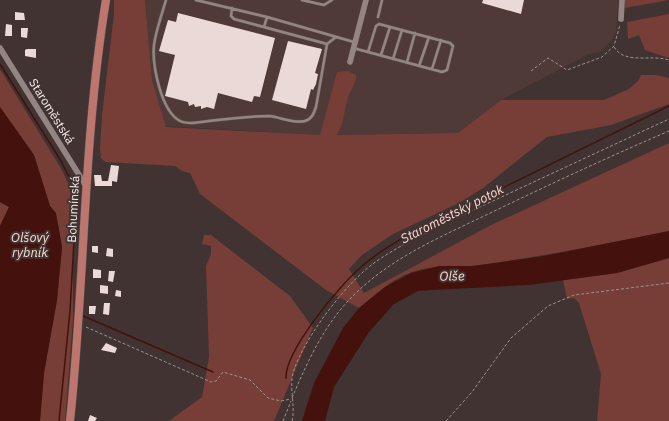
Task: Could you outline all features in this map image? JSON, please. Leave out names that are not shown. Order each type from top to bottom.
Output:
[{"type":"main road","name":"Bohumínská","points":[[70,421],[86,186],[96,77],[106,0]]},
{"type":"street","points":[[350,62],[366,0]]},
{"type":"street","points":[[621,19],[622,0]]},
{"type":"street","name":"Staroměstská","points":[[0,48],[86,186]]},
{"type":"lane","points":[[166,0],[154,44],[154,57],[160,90],[167,108],[179,120],[185,122],[192,123],[237,117],[270,116],[300,121],[311,118],[316,107],[327,44],[336,37]]},
{"type":"lane","points":[[196,0],[267,17],[336,37],[368,52],[442,72],[447,70],[453,46],[450,43],[441,40],[381,24],[376,26],[368,52]]},
{"type":"lane","points":[[302,0],[324,5],[332,0]]},
{"type":"lane","points":[[378,17],[382,0]]},
{"type":"lane","points":[[232,8],[231,16],[234,19],[327,44]]},
{"type":"lane","points":[[264,27],[267,17]]},
{"type":"lane","points":[[381,55],[390,27]]},
{"type":"lane","points":[[393,59],[402,30]]},
{"type":"lane","points":[[407,62],[414,33]]},
{"type":"lane","points":[[419,66],[429,37]]},
{"type":"lane","points":[[432,69],[441,40]]},
{"type":"path","points":[[531,71],[548,58],[567,70],[602,57],[614,46],[621,19]]},
{"type":"path","points":[[614,46],[622,55],[632,58],[653,56],[669,60]]},
{"type":"path","points":[[292,421],[294,408],[292,399],[293,370],[308,340],[338,298],[372,264],[401,245],[425,233],[669,119]]},
{"type":"path","points":[[283,421],[318,343],[336,317],[356,293],[388,267],[428,243],[549,184],[669,131]]},
{"type":"path","points":[[446,421],[472,392],[511,338],[548,306],[574,295],[669,283]]},
{"type":"path","points":[[78,318],[210,382],[216,381],[223,372],[250,380],[268,398],[282,400],[292,399]]},
{"type":"shaded area","points":[[114,0],[145,0],[152,80],[166,127],[320,135],[337,72],[348,71],[356,75],[356,77],[348,97],[342,125],[337,135],[458,133],[501,100],[604,100],[629,89],[638,81],[641,75],[656,75],[669,78],[669,104],[611,125],[547,137],[483,188],[459,203],[393,234],[362,255],[349,269],[364,293],[491,225],[669,143],[669,231],[484,265],[438,267],[412,272],[390,283],[359,308],[326,290],[200,194],[190,173],[182,171],[175,166],[105,162],[101,158],[100,148],[102,115],[114,14]]},
{"type":"shaded area","points":[[145,0],[618,0],[618,5],[616,32],[612,40],[600,52],[589,54],[501,100],[458,133],[337,135],[341,128],[348,96],[357,78],[328,106],[321,135],[318,135],[165,126],[152,80]]},
{"type":"shaded area","points":[[625,0],[669,0],[625,8]]},
{"type":"shaded area","points":[[669,14],[669,58],[645,50],[639,35],[628,39],[627,22]]},
{"type":"shaded area","points":[[0,69],[62,170],[71,190],[73,205],[73,319],[65,421],[40,421],[44,373],[57,300],[62,247],[56,214],[50,206],[34,155],[0,107]]},
{"type":"shaded area","points":[[0,202],[9,207],[0,226]]},
{"type":"shaded area","points":[[204,235],[211,235],[290,296],[313,328],[274,421],[169,421],[202,397],[209,357],[206,266],[211,254],[211,246],[202,244]]},
{"type":"shaded area","points":[[669,258],[669,421],[597,421],[601,374],[579,303],[574,298],[567,299],[563,280],[617,273]]},
{"type":"water","name":"Olšový rybník","points":[[0,107],[34,155],[50,206],[56,213],[62,247],[57,300],[44,373],[40,421],[0,421],[0,226],[9,207],[0,202]]},
{"type":"water","name":"Olše","points":[[669,231],[669,258],[617,273],[529,285],[418,291],[394,304],[369,332],[334,387],[325,421],[302,421],[314,383],[343,328],[359,308],[385,287],[411,273],[439,266],[472,266],[544,256]]},
{"type":"building","points":[[483,0],[524,0],[521,14],[482,3]]},
{"type":"building","points":[[15,12],[24,13],[25,20],[15,20]]},
{"type":"building","points":[[178,13],[275,38],[260,97],[254,96],[252,102],[218,93],[214,109],[207,107],[201,109],[201,106],[195,107],[194,104],[189,106],[188,102],[165,96],[175,55],[159,51],[168,20],[176,22]]},
{"type":"building","points":[[6,24],[12,25],[12,36],[5,36]]},
{"type":"building","points":[[21,28],[28,28],[27,38],[21,37]]},
{"type":"building","points":[[288,41],[322,49],[315,73],[318,74],[316,84],[313,90],[311,89],[306,109],[272,100]]},
{"type":"building","points":[[36,49],[36,58],[25,56],[25,50]]},
{"type":"building","points":[[111,165],[119,166],[117,182],[112,181],[112,186],[95,186],[94,175],[101,175],[102,181],[108,181]]},
{"type":"building","points":[[92,246],[98,246],[98,253],[92,252]]},
{"type":"building","points":[[107,248],[113,249],[113,257],[106,256]]},
{"type":"building","points":[[93,269],[101,270],[101,278],[93,278]]},
{"type":"building","points":[[109,271],[115,271],[113,282],[108,281]]},
{"type":"building","points":[[100,285],[108,286],[108,294],[100,293]]},
{"type":"building","points":[[116,290],[121,291],[121,297],[115,296]]},
{"type":"building","points":[[104,303],[110,303],[109,315],[103,314]]},
{"type":"building","points":[[89,306],[96,306],[95,314],[89,314]]},
{"type":"building","points":[[106,343],[117,348],[115,353],[101,350]]},
{"type":"building","points":[[90,415],[97,418],[95,421],[88,421]]},
{"type":"waterway","points":[[0,64],[61,161],[73,185],[76,205],[70,311],[59,421]]},
{"type":"waterway","name":"Staroměstský potok","points":[[286,378],[288,366],[303,336],[339,289],[366,263],[379,253],[413,232],[669,106]]},
{"type":"waterway","points":[[81,315],[213,372]]}]
